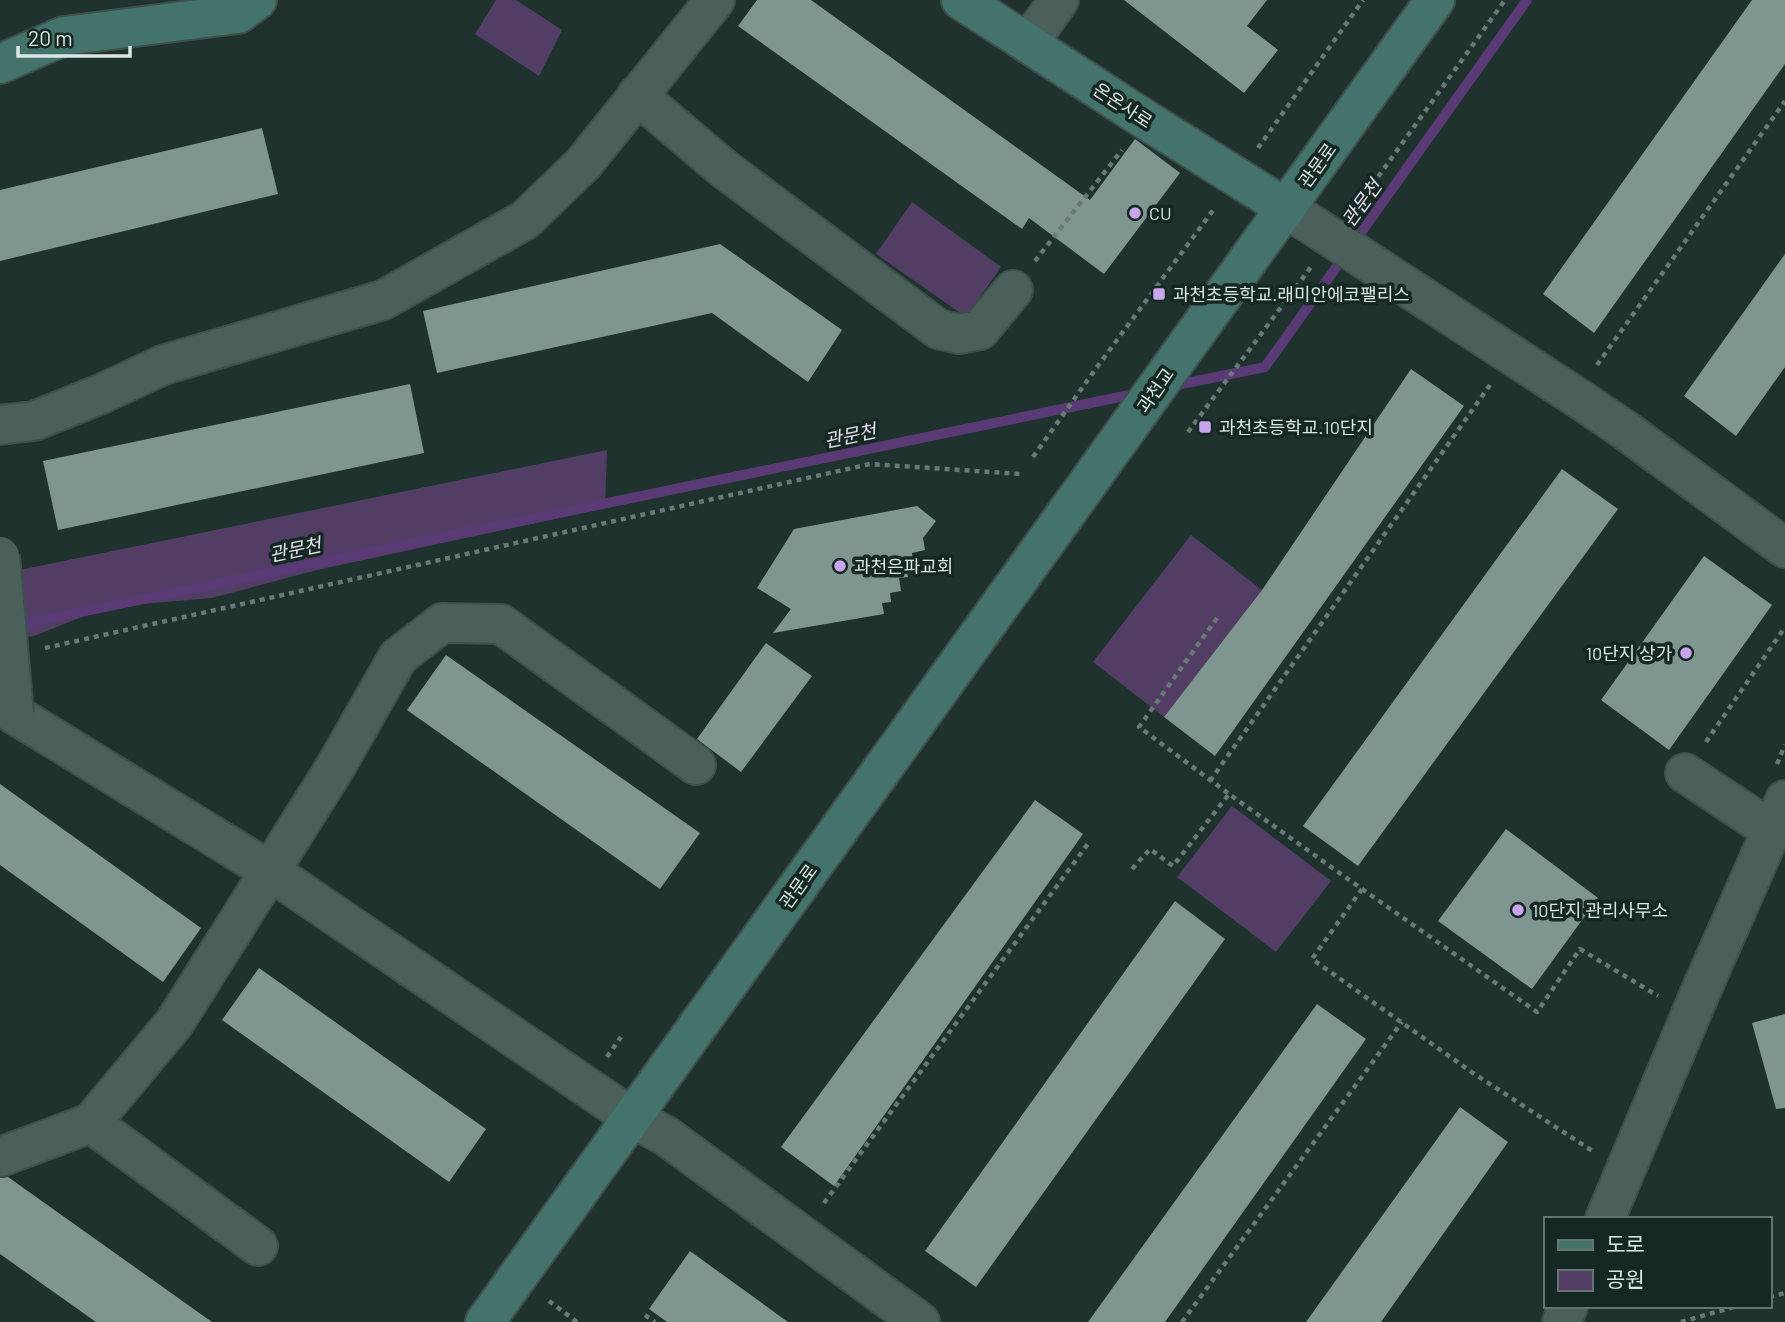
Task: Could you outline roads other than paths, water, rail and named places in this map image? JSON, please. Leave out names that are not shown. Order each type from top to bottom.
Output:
[{"type":"street","points":[[0,64],[64,36],[238,14],[257,0]]},
{"type":"street","points":[[0,425],[34,421],[102,394],[163,365],[383,300],[525,220],[583,164],[715,0]]},
{"type":"street","name":"온온사로","points":[[961,0],[1286,208]]},
{"type":"street","points":[[1028,43],[1059,0]]},
{"type":"street","name":"관문로","points":[[1198,329],[1434,0]]},
{"type":"street","points":[[637,95],[723,168],[938,329],[959,334],[980,330],[1013,290]]},
{"type":"street","points":[[1286,208],[1350,229],[1442,310],[1625,430],[1785,548]]},
{"type":"street","name":"과천교","points":[[1112,450],[1198,329]]},
{"type":"street","name":"관문로","points":[[485,1322],[1112,450]]},
{"type":"street","points":[[0,556],[7,728],[270,871],[631,1117],[666,1136],[920,1322]]},
{"type":"street","points":[[0,1157],[91,1123],[175,1022],[336,766],[398,657],[442,623],[501,624],[696,765]]},
{"type":"street","points":[[1606,1217],[1778,815],[1693,761]]},
{"type":"street","points":[[91,1123],[258,1246]]},
{"type":"waterway","name":"관문천","points":[[1172,386],[1265,367],[1527,0]]},
{"type":"waterway","name":"관문천","points":[[13,626],[1139,393]]},
{"type":"place","name":"CU","points":[[1135,213]]},
{"type":"place","name":"과천초등학교.래미안에코팰리스","points":[[1159,294]]},
{"type":"place","name":"과천초등학교.10단지","points":[[1205,427]]},
{"type":"place","name":"과천은파교회","points":[[840,566]]},
{"type":"place","name":"10단지 상가","points":[[1686,653]]},
{"type":"place","name":"10단지 관리사무소","points":[[1518,910]]}]
